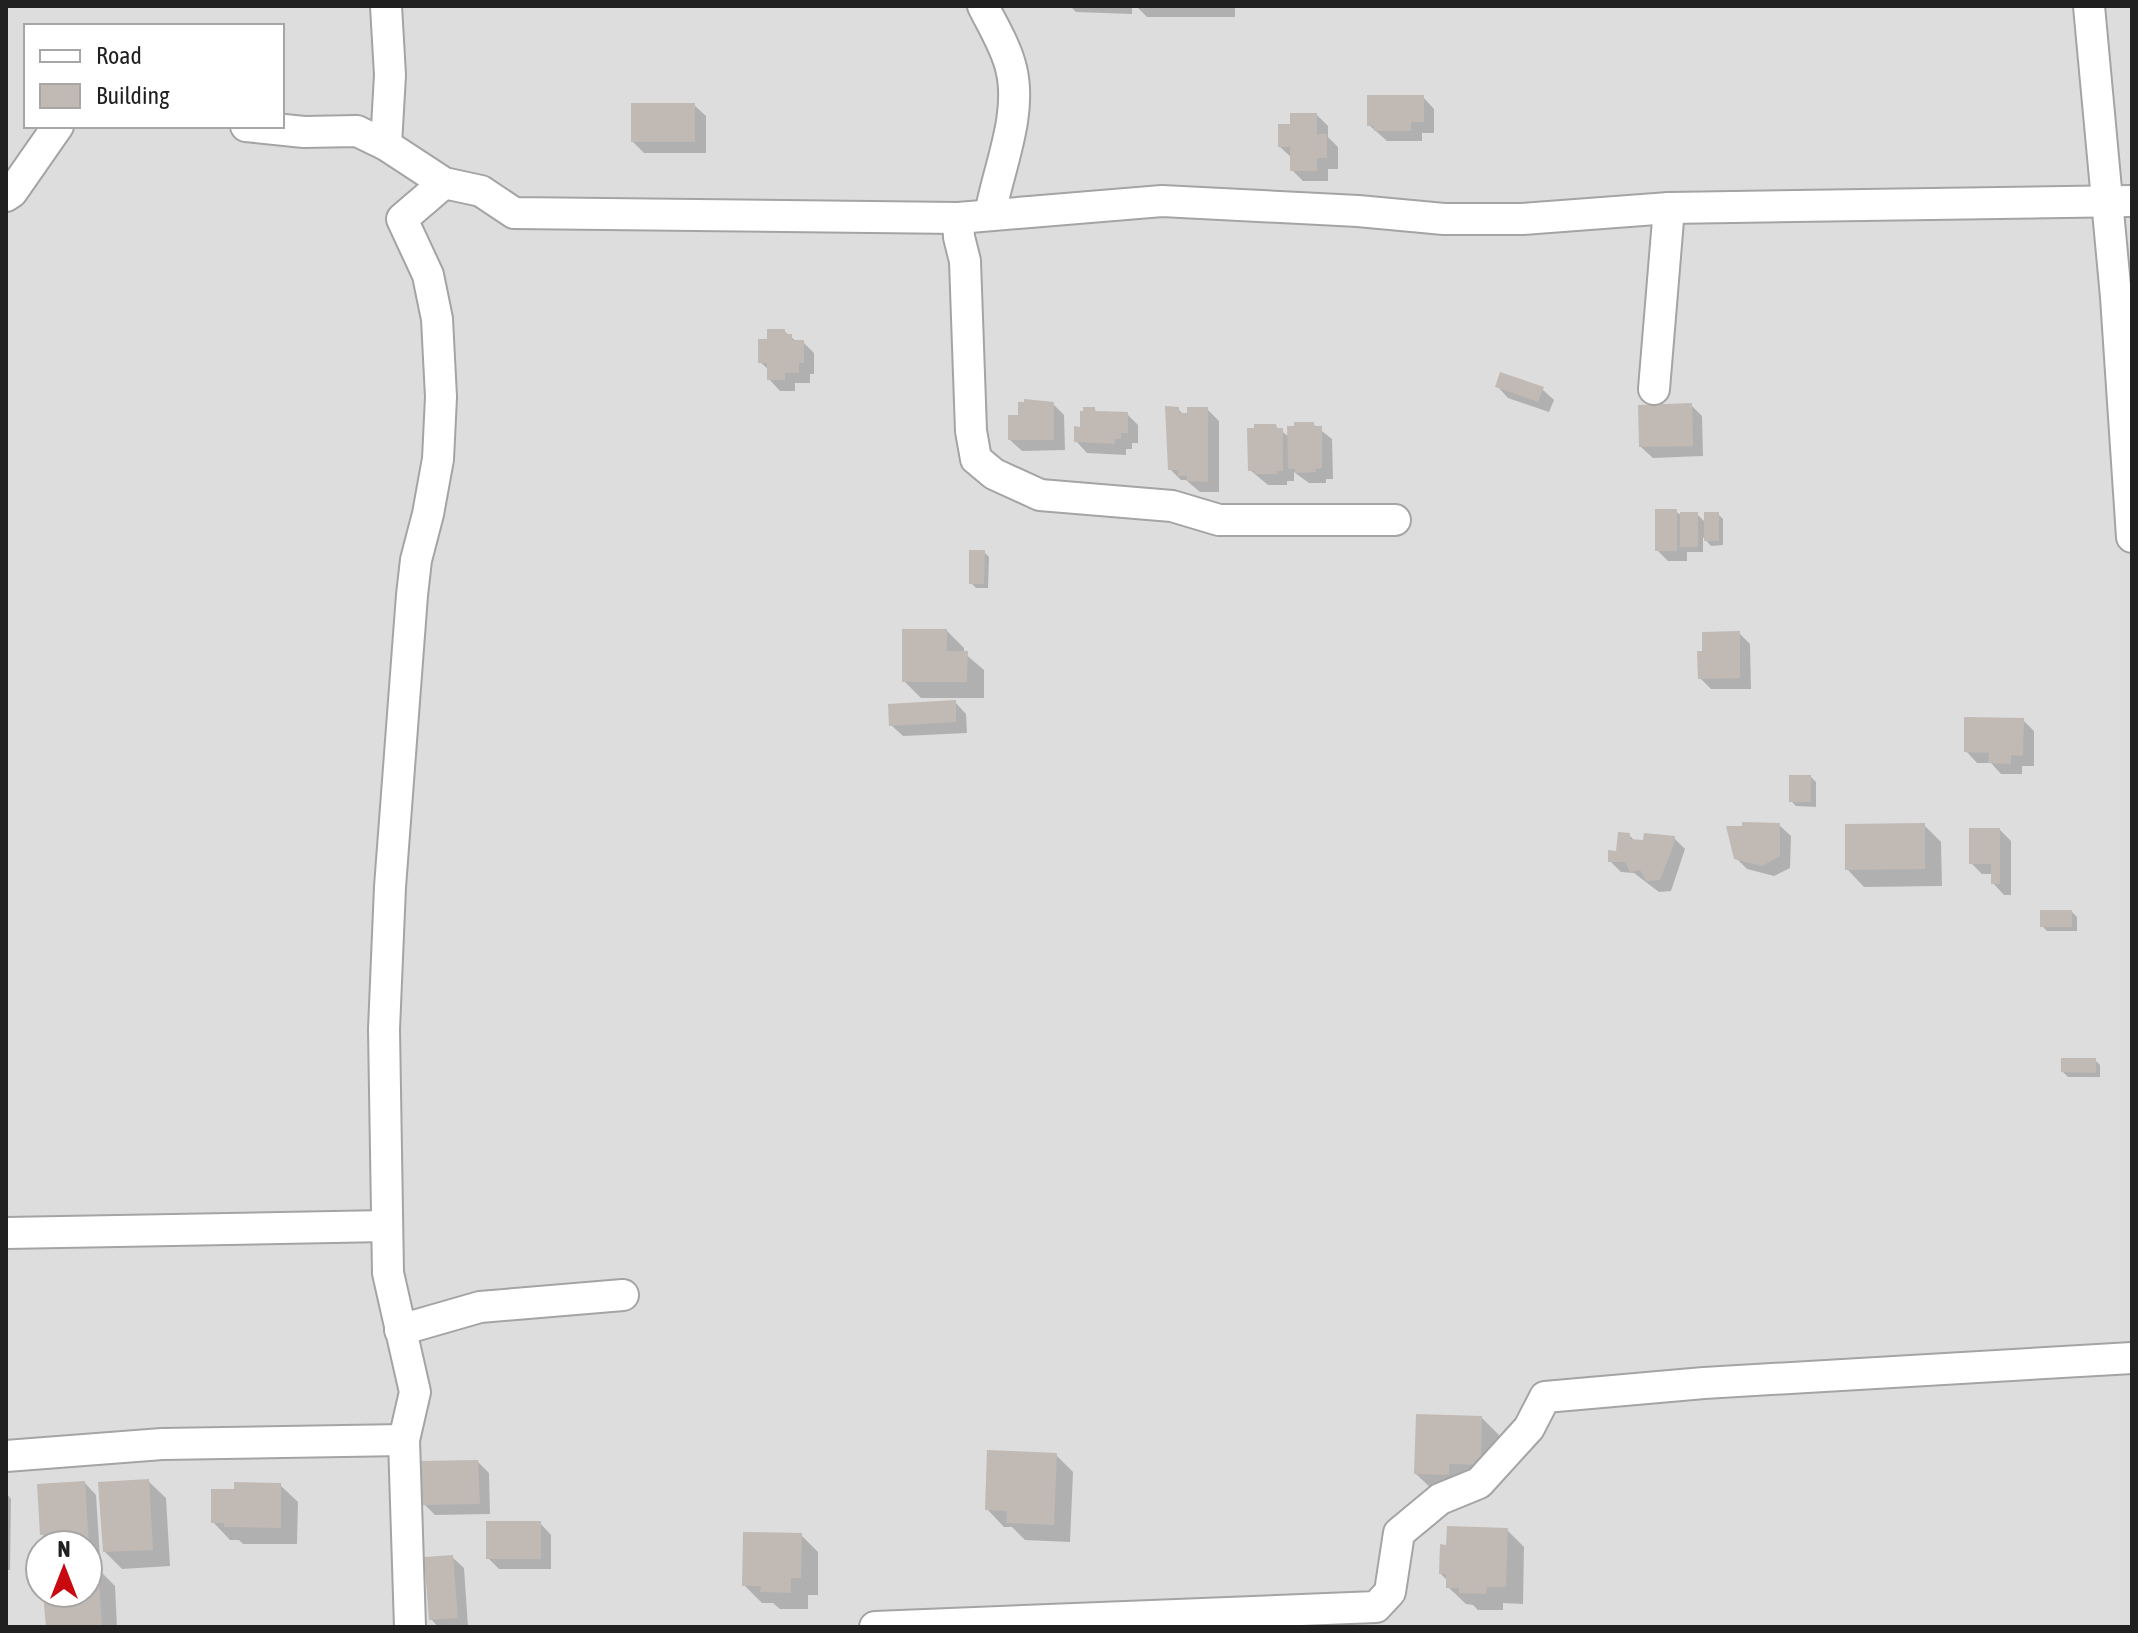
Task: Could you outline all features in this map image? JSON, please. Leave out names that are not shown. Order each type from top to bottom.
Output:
[{"type":"street","points":[[386,6],[390,75],[386,145]]},
{"type":"street","points":[[983,6],[1013,74],[1012,127],[990,215]]},
{"type":"street","points":[[2089,6],[2120,202],[2132,537]]},
{"type":"street","points":[[6,196],[12,192],[57,128]]},
{"type":"street","points":[[265,128],[304,132],[357,131],[386,145],[444,183],[481,191],[514,213],[958,218],[1162,201],[1358,211],[1444,219],[1522,219],[1669,208],[2120,202]]},
{"type":"street","points":[[410,1627],[404,1440],[415,1392],[388,1273],[384,1029],[390,887],[412,595],[416,560],[438,459],[441,397],[437,319],[428,275],[402,219],[444,183]]},
{"type":"street","points":[[1654,389],[1669,208]]},
{"type":"street","points":[[958,218],[965,261],[971,431],[976,459],[994,474],[1040,495],[1172,506],[1219,520],[1395,520]]},
{"type":"street","points":[[6,1233],[386,1226]]},
{"type":"street","points":[[400,1330],[480,1307],[623,1295]]},
{"type":"street","points":[[875,1627],[1376,1607],[1390,1592],[1399,1533],[1440,1499],[1479,1483],[1529,1428],[1545,1397],[1704,1383],[2132,1358]]},
{"type":"street","points":[[6,1456],[162,1444],[404,1440]]},
{"type":"shaded area","points":[[6,6],[2132,6],[2132,1627],[6,1627]]},
{"type":"building","points":[[1367,95],[1424,95],[1424,122],[1411,122],[1411,131],[1374,131],[1374,126],[1367,126]]},
{"type":"building","points":[[631,103],[695,103],[695,142],[631,142]]},
{"type":"building","points":[[1290,113],[1317,113],[1317,134],[1327,134],[1327,158],[1317,158],[1317,171],[1290,171],[1290,147],[1278,147],[1278,124],[1290,124]]},
{"type":"building","points":[[767,329],[785,329],[785,334],[792,334],[792,340],[804,340],[804,363],[799,363],[799,373],[785,373],[785,380],[767,380],[767,363],[758,363],[758,339],[767,339]]},
{"type":"building","points":[[1500,372],[1544,387],[1538,402],[1495,387]]},
{"type":"building","points":[[1024,399],[1054,402],[1054,440],[1008,440],[1008,415],[1018,415],[1018,402],[1024,402]]},
{"type":"building","points":[[1692,403],[1693,446],[1639,447],[1638,405]]},
{"type":"building","points":[[1165,406],[1179,407],[1179,413],[1187,413],[1187,407],[1208,407],[1208,482],[1187,481],[1187,476],[1178,476],[1178,470],[1168,470]]},
{"type":"building","points":[[1083,407],[1095,407],[1095,411],[1128,412],[1128,433],[1121,433],[1121,439],[1115,439],[1115,444],[1074,442],[1074,426],[1080,427]]},
{"type":"building","points":[[1294,422],[1314,422],[1314,426],[1322,426],[1322,468],[1315,469],[1316,472],[1295,473],[1295,469],[1288,469],[1287,426],[1294,426]]},
{"type":"building","points":[[1254,424],[1276,424],[1277,428],[1283,428],[1283,471],[1255,474],[1255,471],[1248,471],[1247,428],[1254,428]]},
{"type":"building","points":[[1655,509],[1677,509],[1677,551],[1655,551]]},
{"type":"building","points":[[1680,512],[1698,512],[1698,547],[1680,547]]},
{"type":"building","points":[[1704,512],[1719,512],[1719,541],[1704,541]]},
{"type":"building","points":[[969,550],[985,550],[984,584],[969,584]]},
{"type":"building","points":[[902,629],[947,629],[947,651],[968,651],[967,682],[902,682]]},
{"type":"building","points":[[1740,631],[1740,678],[1698,679],[1697,651],[1702,651],[1702,632]]},
{"type":"building","points":[[956,700],[956,722],[889,726],[888,704]]},
{"type":"building","points":[[1964,717],[2024,718],[2023,756],[2011,755],[2011,764],[1988,763],[1989,753],[1964,752]]},
{"type":"building","points":[[1789,775],[1811,775],[1811,802],[1789,802]]},
{"type":"building","points":[[1742,822],[1780,823],[1780,856],[1762,866],[1734,859],[1726,826],[1742,826]]},
{"type":"building","points":[[1925,823],[1925,869],[1845,870],[1845,824]]},
{"type":"building","points":[[1969,828],[2000,828],[2000,884],[1991,884],[1991,864],[1969,864]]},
{"type":"building","points":[[1618,832],[1630,833],[1630,839],[1643,840],[1644,833],[1675,836],[1660,880],[1646,881],[1640,870],[1630,872],[1625,862],[1608,862],[1608,850],[1616,851]]},
{"type":"building","points":[[2040,910],[2072,910],[2072,927],[2040,927]]},
{"type":"building","points":[[2061,1058],[2096,1058],[2096,1073],[2061,1072]]},
{"type":"building","points":[[1416,1414],[1482,1416],[1481,1465],[1449,1464],[1449,1475],[1414,1474]]},
{"type":"building","points":[[987,1450],[1057,1453],[1054,1525],[1006,1523],[1007,1511],[985,1510]]},
{"type":"building","points":[[478,1460],[480,1504],[422,1505],[421,1461]]},
{"type":"building","points":[[149,1479],[153,1550],[104,1552],[98,1482]]},
{"type":"building","points":[[85,1481],[88,1529],[40,1529],[37,1484]]},
{"type":"building","points":[[234,1482],[281,1483],[281,1528],[224,1527],[224,1523],[211,1523],[211,1489],[234,1489]]},
{"type":"building","points":[[486,1521],[541,1521],[541,1559],[486,1559]]},
{"type":"building","points":[[1447,1526],[1508,1528],[1506,1587],[1487,1587],[1486,1594],[1459,1593],[1459,1588],[1446,1588],[1446,1574],[1439,1574],[1440,1544],[1446,1545]]},
{"type":"building","points":[[743,1532],[802,1533],[801,1578],[791,1578],[791,1593],[760,1592],[761,1586],[742,1586]]},
{"type":"building","points":[[453,1555],[458,1618],[429,1620],[424,1557]]},
{"type":"building","points":[[44,1609],[101,1609],[102,1627],[46,1627]]}]
